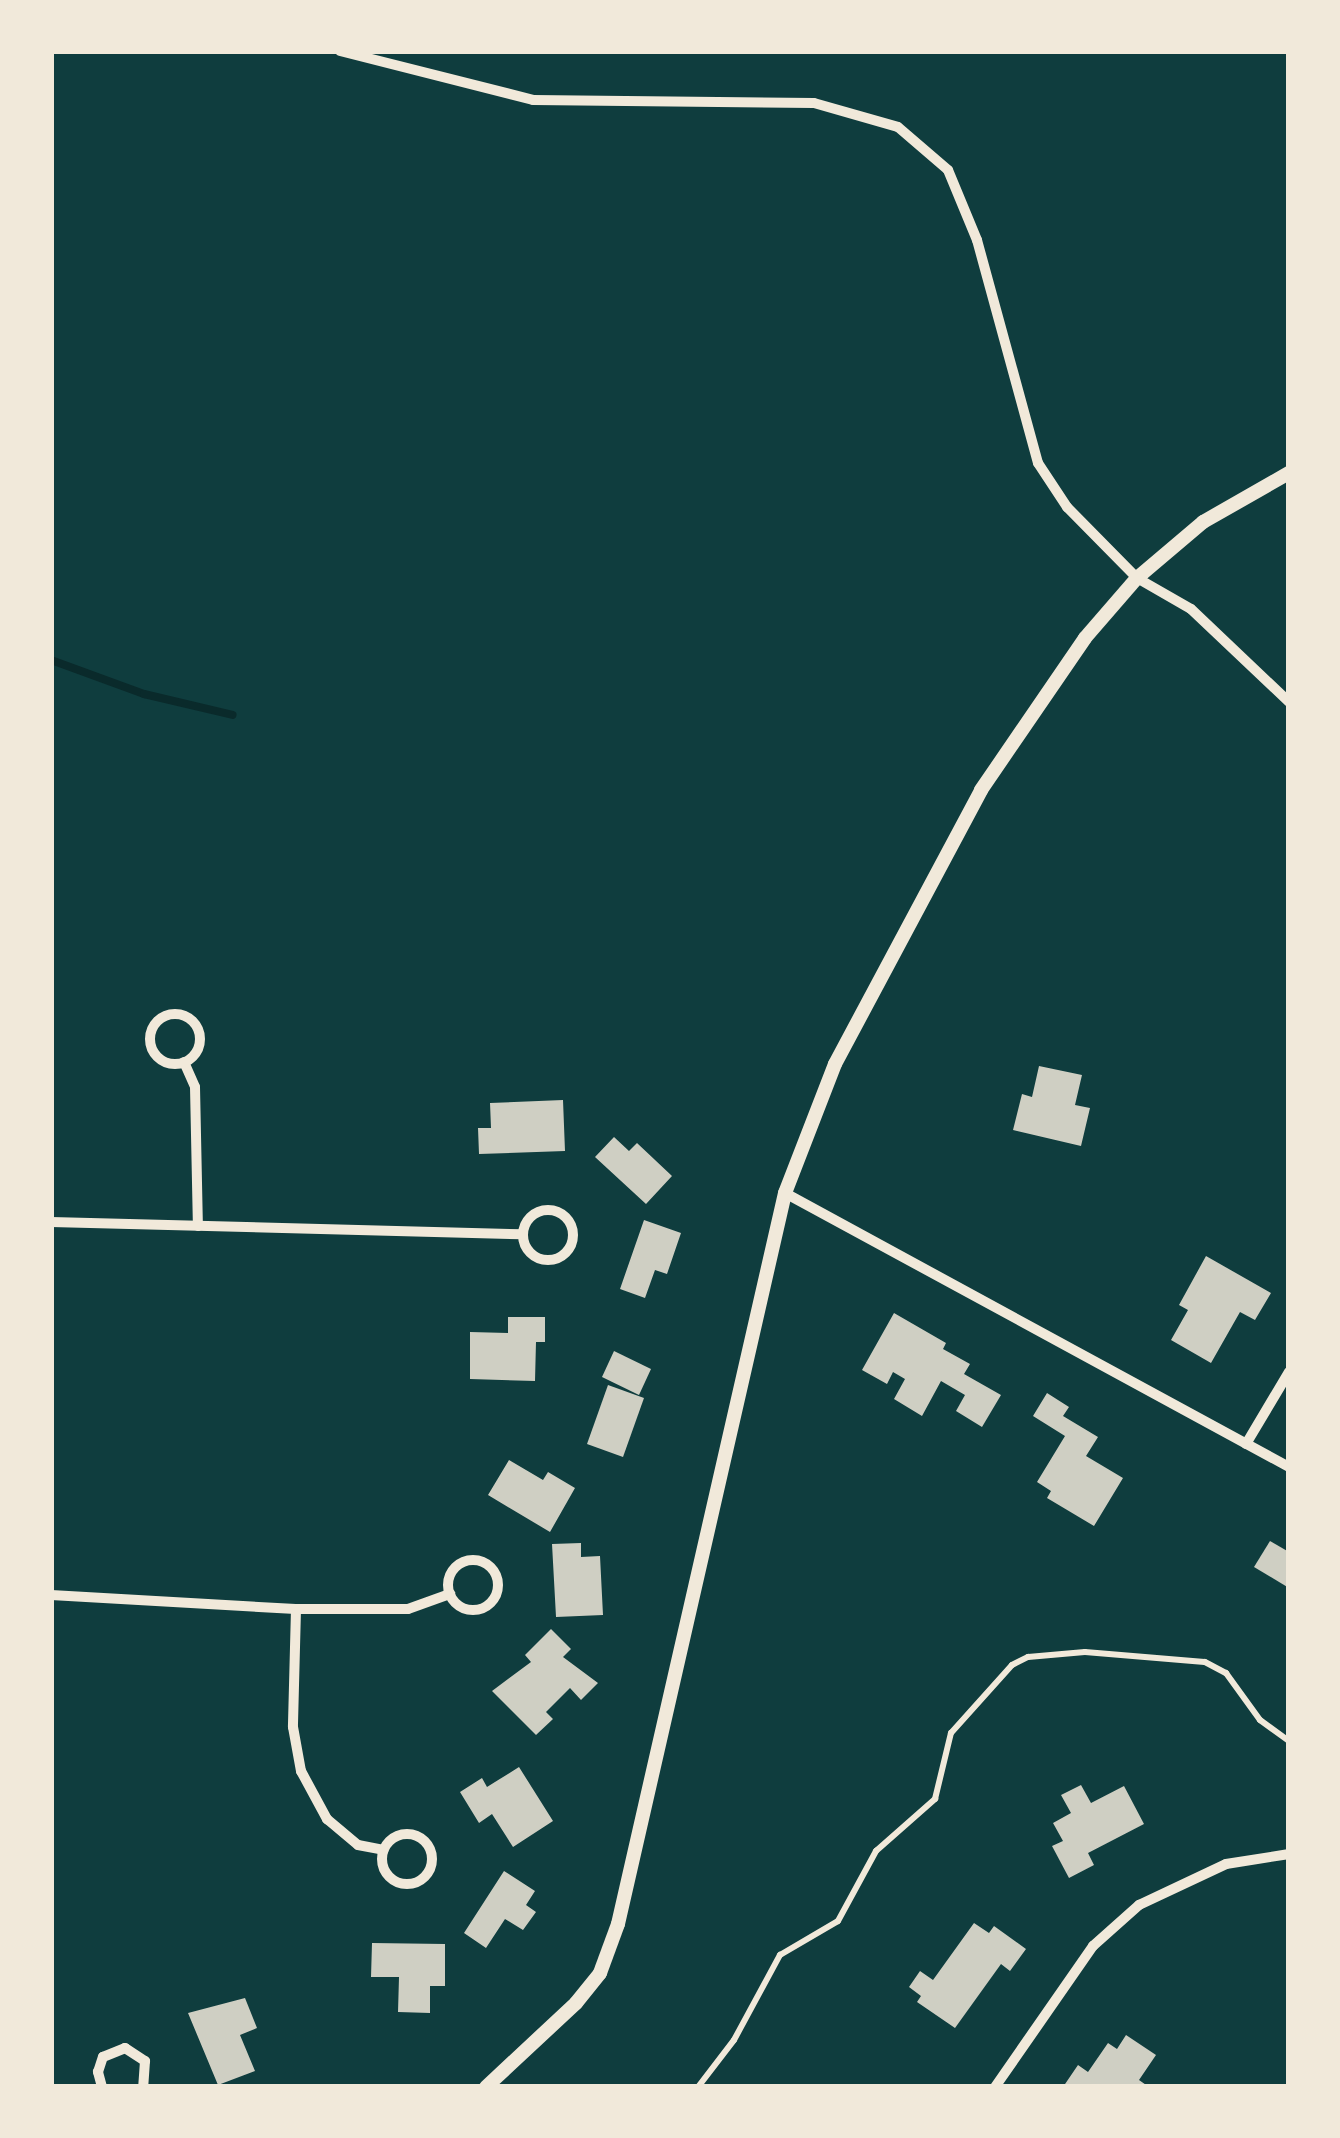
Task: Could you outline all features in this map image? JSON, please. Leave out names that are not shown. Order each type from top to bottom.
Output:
[{"type":"street","points":[[340,51],[533,100],[814,103],[898,127],[948,170],[977,240],[1038,463],[1067,507],[1137,578],[1191,609],[1289,702]]},
{"type":"street","points":[[486,2087],[576,2003],[600,1973],[618,1924],[784,1193],[836,1064],[981,790],[1085,638],[1137,578],[1203,522],[1289,472]]},
{"type":"street","points":[[170,1014],[193,1021],[200,1035],[197,1052],[184,1062],[168,1063],[151,1046],[156,1023],[170,1014]]},
{"type":"street","points":[[184,1062],[195,1087],[198,1226]]},
{"type":"street","points":[[784,1193],[1289,1467]]},
{"type":"street","points":[[551,1210],[571,1223],[573,1240],[557,1258],[542,1259],[528,1250],[523,1234],[529,1219],[551,1210]]},
{"type":"street","points":[[51,1222],[523,1234]]},
{"type":"street","points":[[1246,1444],[1289,1372]]},
{"type":"street","points":[[476,1560],[496,1574],[498,1590],[482,1608],[459,1606],[450,1594],[449,1576],[459,1564],[476,1560]]},
{"type":"street","points":[[51,1594],[296,1609],[409,1609],[450,1594]]},
{"type":"street","points":[[296,1609],[293,1727],[301,1771],[327,1819],[358,1845],[384,1850]]},
{"type":"street","points":[[410,1834],[425,1841],[432,1864],[417,1882],[400,1883],[383,1867],[384,1850],[394,1838],[410,1834]]},
{"type":"street","points":[[995,2087],[1093,1946],[1139,1904],[1226,1864],[1289,1854]]},
{"type":"street","points":[[101,2087],[98,2072],[103,2057],[125,2048],[145,2062],[143,2087]]},
{"type":"lane","points":[[698,2087],[734,2040],[779,1955],[838,1921],[876,1851],[934,1798],[951,1733],[978,1696],[1012,1665],[1028,1657],[1085,1652],[1205,1662],[1226,1673],[1260,1720],[1289,1742]]},
{"type":"building","points":[[1039,1066],[1082,1075],[1075,1105],[1090,1108],[1081,1146],[1013,1130],[1022,1094],[1032,1097]]},
{"type":"building","points":[[563,1100],[565,1151],[479,1154],[478,1128],[491,1128],[490,1103]]},
{"type":"building","points":[[614,1137],[629,1151],[637,1143],[672,1176],[646,1204],[595,1157]]},
{"type":"building","points":[[644,1220],[681,1233],[667,1274],[655,1270],[645,1298],[620,1289]]},
{"type":"building","points":[[1206,1256],[1271,1293],[1255,1320],[1240,1312],[1211,1363],[1171,1340],[1188,1310],[1179,1305]]},
{"type":"building","points":[[894,1313],[946,1343],[943,1349],[970,1364],[964,1374],[1001,1395],[982,1427],[956,1411],[965,1395],[941,1381],[922,1416],[894,1399],[905,1379],[893,1372],[887,1384],[862,1370]]},
{"type":"building","points":[[508,1317],[545,1317],[545,1342],[536,1342],[535,1381],[470,1379],[470,1332],[508,1333]]},
{"type":"building","points":[[614,1351],[651,1369],[639,1395],[602,1377]]},
{"type":"building","points":[[608,1385],[644,1398],[623,1457],[587,1444]]},
{"type":"building","points":[[1047,1393],[1069,1407],[1063,1416],[1098,1437],[1086,1456],[1123,1478],[1094,1526],[1047,1498],[1051,1491],[1037,1482],[1065,1436],[1033,1416]]},
{"type":"building","points":[[509,1460],[543,1480],[548,1472],[575,1488],[550,1532],[488,1495]]},
{"type":"building","points":[[1270,1541],[1289,1552],[1289,1588],[1254,1567]]},
{"type":"building","points":[[581,1543],[581,1557],[600,1556],[603,1615],[556,1617],[552,1544]]},
{"type":"building","points":[[551,1629],[571,1649],[563,1657],[598,1683],[581,1700],[570,1688],[546,1712],[553,1719],[536,1735],[492,1691],[531,1662],[525,1655]]},
{"type":"building","points":[[519,1767],[553,1821],[513,1847],[492,1814],[479,1823],[460,1792],[482,1778],[487,1787]]},
{"type":"building","points":[[1081,1785],[1091,1803],[1124,1786],[1144,1824],[1088,1853],[1094,1865],[1069,1878],[1052,1846],[1063,1841],[1053,1823],[1071,1813],[1061,1795]]},
{"type":"building","points":[[504,1871],[535,1891],[526,1905],[536,1912],[523,1930],[505,1919],[486,1948],[464,1933]]},
{"type":"building","points":[[974,1923],[989,1933],[994,1926],[1026,1949],[1010,1971],[1001,1964],[955,2028],[917,2002],[921,1996],[909,1987],[920,1971],[933,1980]]},
{"type":"building","points":[[372,1943],[445,1944],[445,1986],[430,1986],[430,2013],[398,2012],[399,1977],[371,1977]]},
{"type":"building","points":[[245,1998],[257,2028],[240,2035],[255,2071],[218,2085],[188,2013]]},
{"type":"building","points":[[1126,2035],[1156,2055],[1139,2080],[1149,2087],[1063,2087],[1078,2065],[1088,2072],[1108,2043],[1117,2049]]},
{"type":"waterway","points":[[51,660],[144,694],[233,715]]}]
